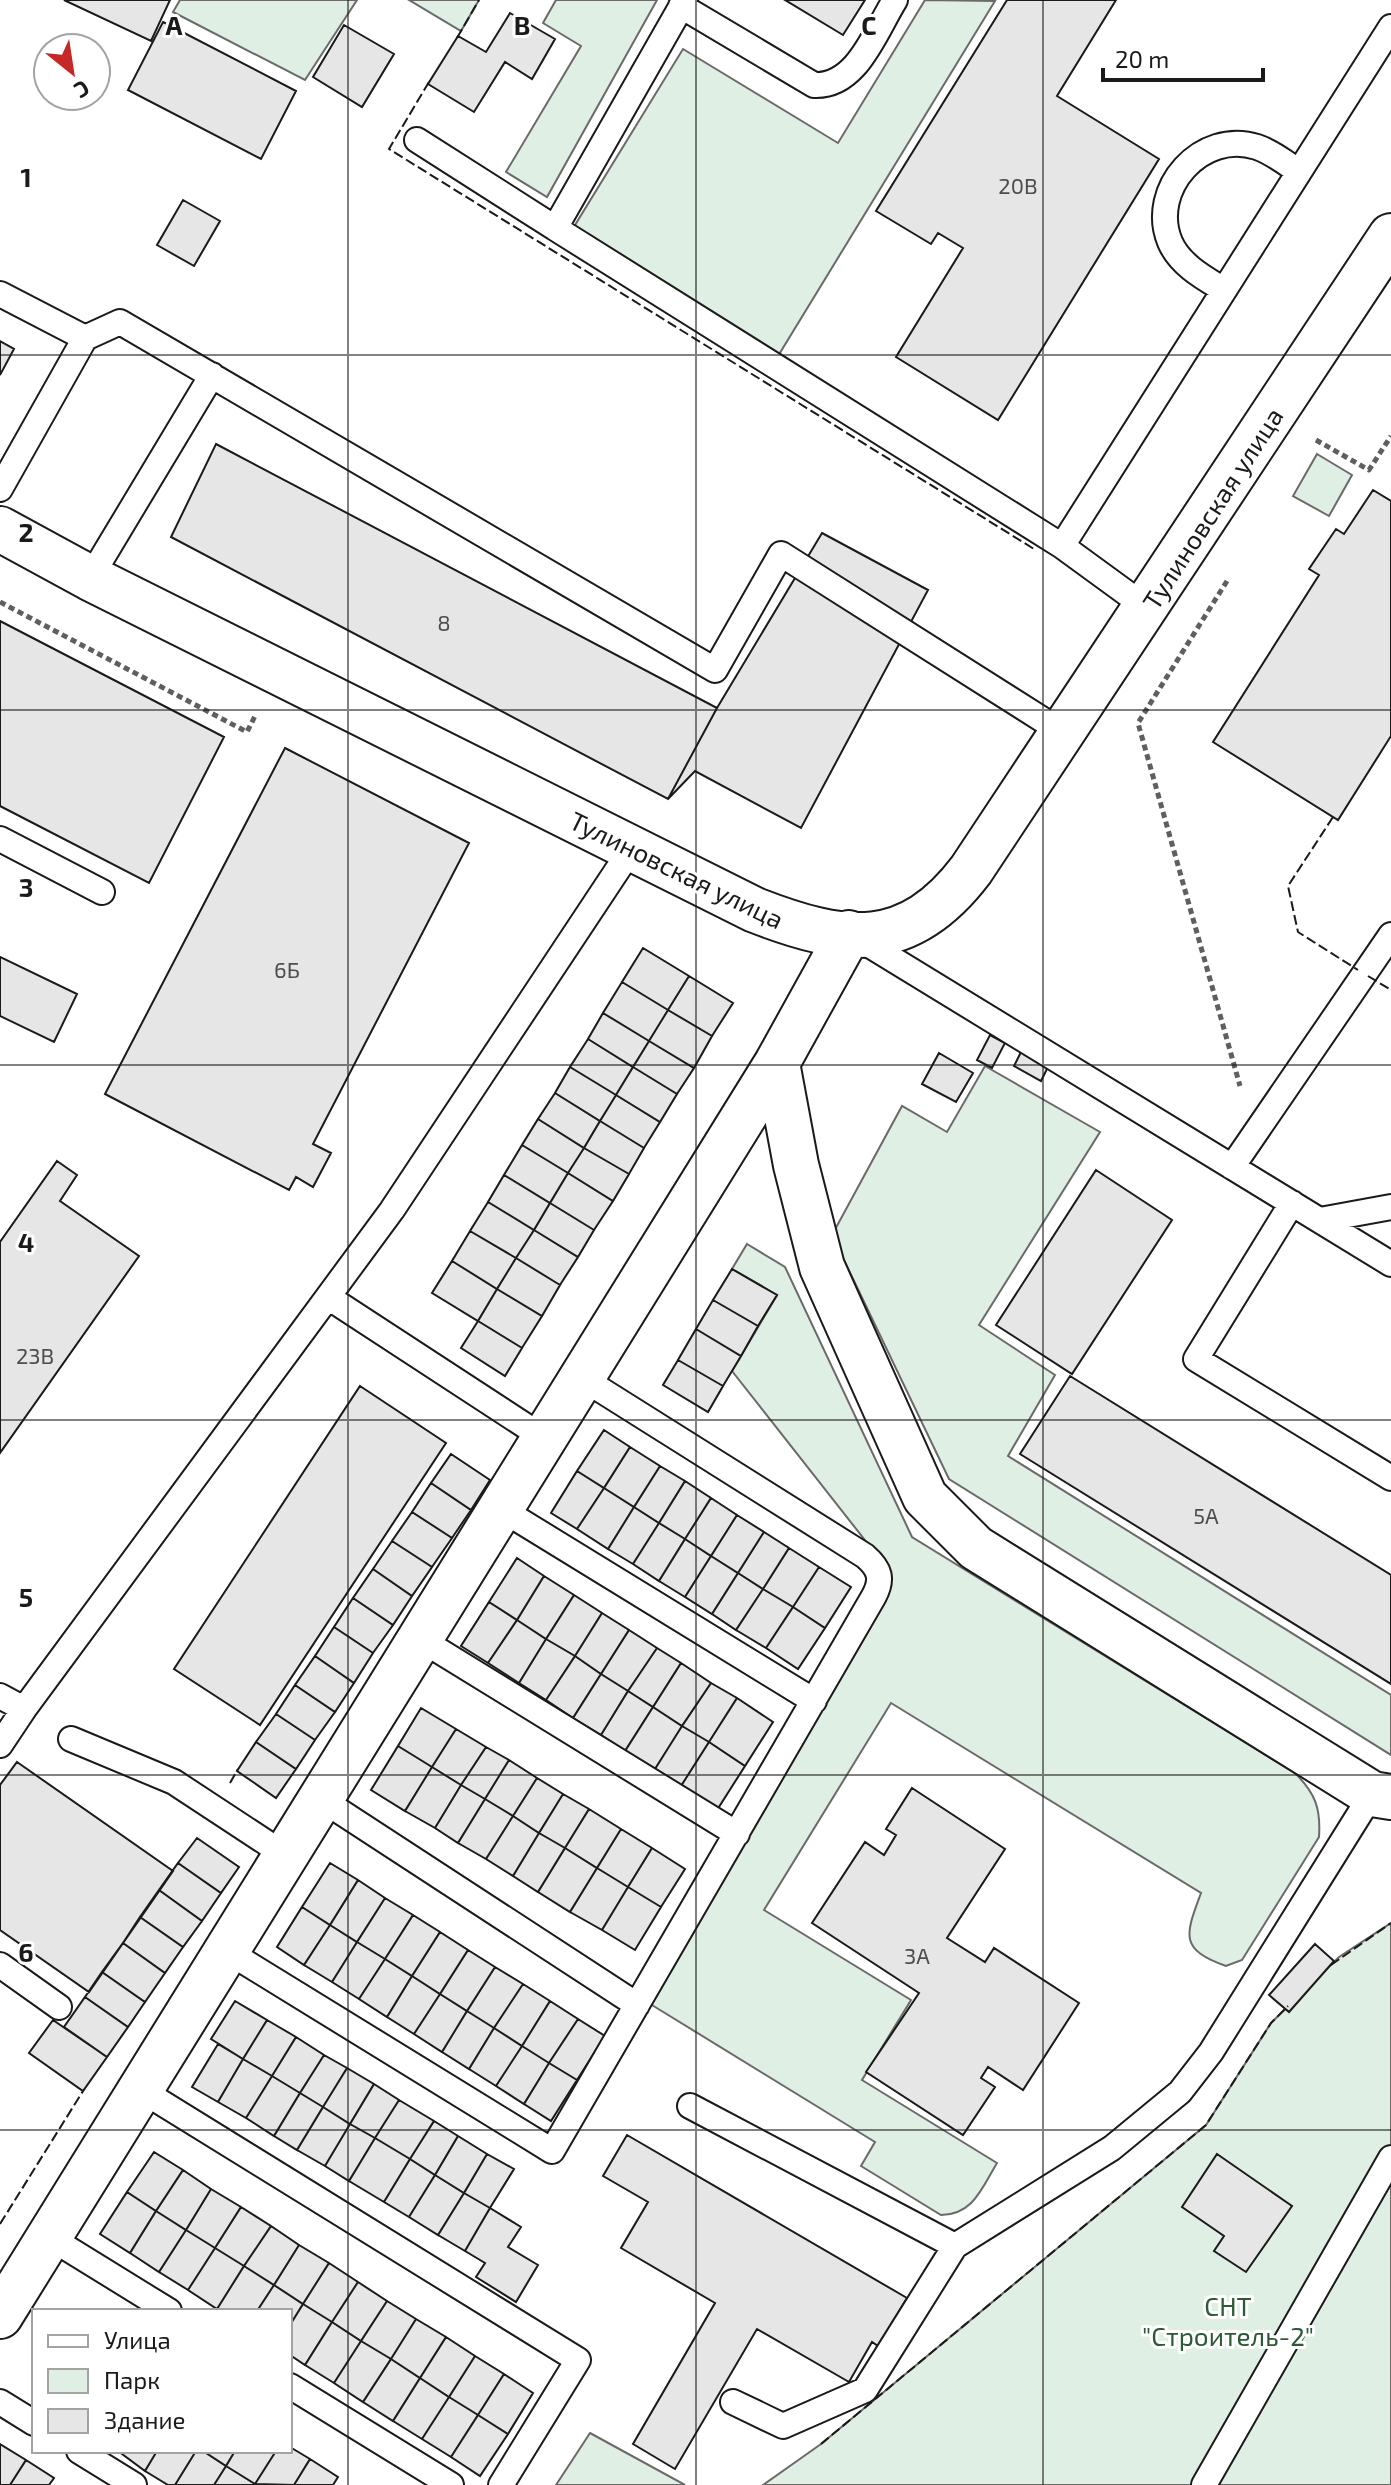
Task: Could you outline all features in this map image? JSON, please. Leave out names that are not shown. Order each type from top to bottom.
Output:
[{"type":"street","name":"Тулиновская улица","points":[[0,529],[90,578],[755,910],[797,927],[885,936],[926,917],[950,897],[1005,822],[1391,236]]},
{"type":"street","points":[[0,2316],[777,1063],[849,933]]},
{"type":"street","points":[[777,1063],[796,1165],[822,1267],[925,1497],[976,1548],[1381,1795]]},
{"type":"lane","points":[[555,228],[683,3],[814,85],[827,86],[850,73],[895,0]]},
{"type":"lane","points":[[1062,546],[1391,27]]},
{"type":"lane","points":[[417,140],[1062,546],[1147,608]]},
{"type":"lane","points":[[1224,290],[1183,261],[1170,242],[1165,220],[1167,198],[1176,177],[1191,159],[1211,149],[1233,144],[1255,147],[1299,172]]},
{"type":"lane","points":[[0,294],[85,338]]},
{"type":"lane","points":[[0,489],[85,338],[120,322],[715,670],[781,554],[1062,732]]},
{"type":"lane","points":[[90,578],[212,375]]},
{"type":"lane","points":[[0,839],[102,892]]},
{"type":"lane","points":[[0,1745],[392,1210],[632,848]]},
{"type":"lane","points":[[849,933],[1391,1264]]},
{"type":"lane","points":[[1232,1167],[1391,935]]},
{"type":"lane","points":[[1292,1203],[1196,1359],[1391,1478]]},
{"type":"lane","points":[[1320,1220],[1391,1207]]},
{"type":"lane","points":[[328,1297],[544,1438]]},
{"type":"lane","points":[[227,1951],[552,2151],[879,1587],[880,1575],[874,1564],[582,1378]]},
{"type":"lane","points":[[501,1509],[814,1701]]},
{"type":"lane","points":[[420,1639],[737,1834]]},
{"type":"lane","points":[[0,1696],[24,1709]]},
{"type":"lane","points":[[71,1739],[174,1782],[285,1855]]},
{"type":"lane","points":[[733,2402],[783,2426],[865,2390],[955,2246],[1112,2148],[1180,2092],[1211,2052],[1381,1795]]},
{"type":"lane","points":[[321,1799],[637,2005]]},
{"type":"lane","points":[[0,1965],[59,2007]]},
{"type":"lane","points":[[141,2090],[578,2360],[501,2485]]},
{"type":"lane","points":[[690,2106],[955,2246]]},
{"type":"lane","points":[[1204,2485],[1391,2158]]},
{"type":"lane","points":[[49,2237],[166,2309]]},
{"type":"lane","points":[[292,2387],[451,2485]]},
{"type":"lane","points":[[0,2402],[32,2422]]},
{"type":"lane","points":[[82,2453],[134,2485]]},
{"type":"path","points":[[1308,453],[1316,439],[1369,470],[1391,436]]},
{"type":"path","points":[[1231,574],[1138,723],[1254,1135]]},
{"type":"path","points":[[0,602],[247,732],[279,672]]},
{"type":"green space","points":[[180,0],[357,0],[305,80],[173,12]]},
{"type":"green space","points":[[409,0],[479,0],[461,31]]},
{"type":"green space","points":[[556,0],[657,0],[547,197],[506,172],[581,46],[543,23]]},
{"type":"green space","points":[[925,0],[995,1],[778,356],[572,230],[683,49],[838,143]]},
{"type":"green space","points":[[1317,454],[1352,475],[1329,516],[1293,496]]},
{"type":"green space","points":[[985,1066],[1100,1132],[979,1325],[1055,1375],[1008,1456],[1391,1695],[1391,1755],[949,1479],[832,1235],[902,1106],[947,1132]]},
{"type":"green space","points":[[747,1244],[785,1267],[912,1537],[1295,1773],[1312,1794],[1318,1809],[1319,1837],[1242,1960],[1226,1966],[1200,1953],[1190,1938],[1192,1919],[1201,1893],[891,1703],[764,1910],[911,2000],[862,2080],[997,2163],[969,2205],[952,2214],[941,2215],[861,2166],[875,2142],[647,2002],[890,1572],[732,1371],[777,1295],[732,1269]]},
{"type":"green space","name":"СНТ \"Строитель-2\"","points":[[1391,1923],[1391,2485],[763,2485],[821,2444],[1206,2125],[1271,2023],[1339,1957]]},
{"type":"green space","points":[[590,2433],[685,2485],[556,2485]]},
{"type":"building","points":[[64,0],[170,0],[151,41]]},
{"type":"building","points":[[785,0],[865,0],[843,35]]},
{"type":"building","points":[[1007,0],[1116,0],[1057,96],[1159,159],[998,420],[896,357],[963,248],[938,233],[931,244],[876,211]]},
{"type":"building","points":[[510,13],[555,39],[532,79],[505,62],[474,112],[428,84],[458,36],[486,52]]},
{"type":"building","points":[[163,22],[296,91],[261,159],[128,90]]},
{"type":"building","points":[[344,25],[394,54],[362,107],[313,77]]},
{"type":"building","points":[[183,200],[220,221],[194,266],[157,245]]},
{"type":"building","points":[[0,341],[14,349],[0,375]]},
{"type":"building","points":[[216,444],[717,708],[668,799],[171,537]]},
{"type":"building","points":[[1373,490],[1391,501],[1391,736],[1338,820],[1213,742],[1319,575],[1309,569],[1336,529],[1344,534]]},
{"type":"building","points":[[822,533],[928,590],[801,828],[695,771],[668,799],[717,708]]},
{"type":"building","points":[[0,621],[224,737],[149,883],[0,806]]},
{"type":"building","points":[[285,748],[469,843],[313,1144],[331,1153],[313,1187],[296,1177],[289,1190],[105,1094]]},
{"type":"building","points":[[643,948],[689,976],[668,1010],[622,982]]},
{"type":"building","points":[[0,957],[77,994],[54,1042],[0,1016]]},
{"type":"building","points":[[689,976],[733,1003],[712,1036],[668,1010]]},
{"type":"building","points":[[622,982],[668,1010],[649,1041],[603,1013]]},
{"type":"building","points":[[668,1010],[712,1036],[694,1068],[649,1041]]},
{"type":"building","points":[[603,1013],[649,1041],[633,1067],[588,1039]]},
{"type":"building","points":[[990,1035],[1005,1043],[992,1068],[977,1060]]},
{"type":"building","points":[[588,1039],[633,1067],[616,1095],[570,1067]]},
{"type":"building","points":[[649,1041],[694,1068],[677,1094],[633,1067]]},
{"type":"building","points":[[1021,1052],[1048,1067],[1041,1081],[1014,1066]]},
{"type":"building","points":[[939,1053],[973,1073],[956,1102],[922,1084]]},
{"type":"building","points":[[570,1067],[616,1095],[600,1121],[555,1093]]},
{"type":"building","points":[[633,1067],[677,1094],[660,1122],[616,1095]]},
{"type":"building","points":[[555,1093],[600,1121],[584,1148],[538,1119]]},
{"type":"building","points":[[616,1095],[660,1122],[644,1148],[600,1121]]},
{"type":"building","points":[[538,1119],[584,1148],[568,1173],[522,1145]]},
{"type":"building","points":[[600,1121],[644,1148],[629,1174],[584,1148]]},
{"type":"building","points":[[522,1145],[568,1173],[550,1203],[504,1175]]},
{"type":"building","points":[[584,1148],[629,1174],[613,1201],[568,1173]]},
{"type":"building","points":[[57,1161],[77,1175],[60,1201],[139,1256],[0,1453],[0,1242]]},
{"type":"building","points":[[1096,1170],[1172,1220],[1072,1374],[996,1325]]},
{"type":"building","points":[[568,1173],[613,1201],[594,1230],[550,1203]]},
{"type":"building","points":[[504,1175],[550,1203],[534,1230],[488,1202]]},
{"type":"building","points":[[488,1202],[534,1230],[516,1258],[470,1231]]},
{"type":"building","points":[[550,1203],[594,1230],[578,1257],[534,1230]]},
{"type":"building","points":[[534,1230],[578,1257],[560,1285],[516,1258]]},
{"type":"building","points":[[470,1231],[516,1258],[497,1289],[452,1261]]},
{"type":"building","points":[[516,1258],[560,1285],[542,1316],[497,1289]]},
{"type":"building","points":[[452,1261],[497,1289],[478,1321],[432,1293]]},
{"type":"building","points":[[732,1269],[777,1295],[758,1326],[713,1300]]},
{"type":"building","points":[[497,1289],[542,1316],[522,1348],[478,1321]]},
{"type":"building","points":[[713,1300],[758,1326],[741,1356],[696,1329]]},
{"type":"building","points":[[478,1321],[522,1348],[505,1376],[461,1348]]},
{"type":"building","points":[[696,1329],[741,1356],[723,1386],[678,1360]]},
{"type":"building","points":[[678,1360],[723,1386],[708,1412],[663,1385]]},
{"type":"building","points":[[1070,1376],[1391,1575],[1391,1684],[1020,1454]]},
{"type":"building","points":[[360,1386],[446,1443],[260,1725],[174,1669]]},
{"type":"building","points":[[604,1430],[630,1447],[604,1488],[577,1471]]},
{"type":"building","points":[[630,1447],[660,1466],[634,1507],[604,1488]]},
{"type":"building","points":[[451,1454],[490,1480],[471,1510],[431,1483]]},
{"type":"building","points":[[660,1466],[685,1481],[659,1523],[634,1507]]},
{"type":"building","points":[[577,1471],[604,1488],[577,1529],[551,1513]]},
{"type":"building","points":[[685,1481],[711,1498],[685,1539],[659,1523]]},
{"type":"building","points":[[431,1483],[471,1510],[452,1538],[412,1512]]},
{"type":"building","points":[[604,1488],[634,1507],[608,1549],[577,1529]]},
{"type":"building","points":[[711,1498],[737,1515],[711,1556],[685,1539]]},
{"type":"building","points":[[634,1507],[659,1523],[633,1564],[608,1549]]},
{"type":"building","points":[[412,1512],[452,1538],[432,1567],[392,1541]]},
{"type":"building","points":[[737,1515],[764,1532],[738,1573],[711,1556]]},
{"type":"building","points":[[659,1523],[685,1539],[659,1581],[633,1564]]},
{"type":"building","points":[[764,1532],[789,1548],[763,1589],[738,1573]]},
{"type":"building","points":[[685,1539],[711,1556],[685,1597],[659,1581]]},
{"type":"building","points":[[392,1541],[432,1567],[412,1596],[373,1569]]},
{"type":"building","points":[[789,1548],[819,1567],[793,1607],[763,1589]]},
{"type":"building","points":[[711,1556],[738,1573],[712,1614],[685,1597]]},
{"type":"building","points":[[517,1558],[544,1576],[517,1620],[489,1602]]},
{"type":"building","points":[[819,1567],[851,1587],[825,1628],[793,1607]]},
{"type":"building","points":[[373,1569],[412,1596],[393,1625],[353,1598]]},
{"type":"building","points":[[738,1573],[763,1589],[736,1630],[712,1614]]},
{"type":"building","points":[[544,1576],[574,1595],[546,1639],[517,1620]]},
{"type":"building","points":[[763,1589],[793,1607],[766,1648],[736,1630]]},
{"type":"building","points":[[574,1595],[602,1613],[575,1656],[546,1639]]},
{"type":"building","points":[[353,1598],[393,1625],[373,1653],[334,1627]]},
{"type":"building","points":[[489,1602],[517,1620],[488,1663],[461,1646]]},
{"type":"building","points":[[793,1607],[825,1628],[798,1669],[766,1648]]},
{"type":"building","points":[[602,1613],[629,1630],[601,1674],[575,1656]]},
{"type":"building","points":[[517,1620],[546,1639],[519,1683],[488,1663]]},
{"type":"building","points":[[334,1627],[373,1653],[354,1683],[315,1656]]},
{"type":"building","points":[[629,1630],[657,1648],[628,1691],[601,1674]]},
{"type":"building","points":[[546,1639],[575,1656],[546,1700],[519,1683]]},
{"type":"building","points":[[657,1648],[681,1663],[653,1707],[628,1691]]},
{"type":"building","points":[[315,1656],[354,1683],[335,1712],[295,1685]]},
{"type":"building","points":[[575,1656],[601,1674],[573,1718],[546,1700]]},
{"type":"building","points":[[681,1663],[711,1683],[682,1726],[653,1707]]},
{"type":"building","points":[[601,1674],[628,1691],[601,1735],[573,1718]]},
{"type":"building","points":[[711,1683],[737,1698],[709,1742],[682,1726]]},
{"type":"building","points":[[295,1685],[335,1712],[315,1740],[276,1714]]},
{"type":"building","points":[[628,1691],[653,1707],[625,1751],[601,1735]]},
{"type":"building","points":[[737,1698],[773,1722],[745,1766],[709,1742]]},
{"type":"building","points":[[653,1707],[682,1726],[655,1769],[625,1751]]},
{"type":"building","points":[[421,1708],[456,1729],[432,1767],[398,1746]]},
{"type":"building","points":[[276,1714],[315,1740],[296,1769],[256,1742]]},
{"type":"building","points":[[682,1726],[709,1742],[681,1786],[655,1769]]},
{"type":"building","points":[[456,1729],[486,1747],[461,1785],[432,1767]]},
{"type":"building","points":[[256,1742],[296,1769],[276,1798],[237,1771]]},
{"type":"building","points":[[709,1742],[745,1766],[717,1810],[681,1786]]},
{"type":"building","points":[[398,1746],[432,1767],[405,1811],[371,1790]]},
{"type":"building","points":[[486,1747],[509,1760],[485,1799],[461,1785]]},
{"type":"building","points":[[509,1760],[537,1778],[513,1816],[485,1799]]},
{"type":"building","points":[[17,1762],[173,1871],[89,1992],[0,1930],[0,1785]]},
{"type":"building","points":[[432,1767],[461,1785],[435,1828],[405,1811]]},
{"type":"building","points":[[537,1778],[563,1794],[539,1833],[513,1816]]},
{"type":"building","points":[[461,1785],[485,1799],[458,1843],[435,1828]]},
{"type":"building","points":[[912,1788],[1005,1849],[947,1938],[985,1962],[994,1948],[1079,2003],[1023,2090],[988,2067],[981,2078],[995,2087],[963,2135],[866,2072],[919,1993],[812,1923],[865,1842],[884,1855],[896,1835],[886,1829]]},
{"type":"building","points":[[563,1794],[589,1809],[565,1848],[539,1833]]},
{"type":"building","points":[[485,1799],[513,1816],[486,1859],[458,1843]]},
{"type":"building","points":[[589,1809],[621,1829],[597,1868],[565,1848]]},
{"type":"building","points":[[513,1816],[539,1833],[513,1876],[486,1859]]},
{"type":"building","points":[[621,1829],[652,1848],[628,1887],[597,1868]]},
{"type":"building","points":[[539,1833],[565,1848],[538,1892],[513,1876]]},
{"type":"building","points":[[197,1838],[239,1867],[221,1893],[178,1863]]},
{"type":"building","points":[[565,1848],[597,1868],[570,1912],[538,1892]]},
{"type":"building","points":[[652,1848],[685,1869],[661,1907],[628,1887]]},
{"type":"building","points":[[178,1863],[221,1893],[202,1921],[159,1890]]},
{"type":"building","points":[[330,1863],[358,1880],[330,1925],[302,1907]]},
{"type":"building","points":[[597,1868],[628,1887],[602,1930],[570,1912]]},
{"type":"building","points":[[358,1880],[385,1898],[357,1942],[330,1925]]},
{"type":"building","points":[[628,1887],[661,1907],[635,1950],[602,1930]]},
{"type":"building","points":[[159,1890],[202,1921],[183,1947],[140,1917]]},
{"type":"building","points":[[385,1898],[413,1915],[385,1959],[357,1942]]},
{"type":"building","points":[[302,1907],[330,1925],[304,1965],[277,1947]]},
{"type":"building","points":[[413,1915],[440,1932],[412,1976],[385,1959]]},
{"type":"building","points":[[140,1917],[183,1947],[165,1973],[123,1943]]},
{"type":"building","points":[[330,1925],[357,1942],[332,1982],[304,1965]]},
{"type":"building","points":[[440,1932],[468,1950],[440,1994],[412,1976]]},
{"type":"building","points":[[357,1942],[385,1959],[359,1999],[332,1982]]},
{"type":"building","points":[[123,1943],[165,1973],[145,2002],[102,1972]]},
{"type":"building","points":[[1315,1944],[1334,1961],[1289,2012],[1269,1995]]},
{"type":"building","points":[[468,1950],[495,1967],[467,2011],[440,1994]]},
{"type":"building","points":[[385,1959],[412,1976],[387,2017],[359,1999]]},
{"type":"building","points":[[495,1967],[523,1984],[494,2028],[467,2011]]},
{"type":"building","points":[[102,1972],[145,2002],[128,2027],[85,1997]]},
{"type":"building","points":[[412,1976],[440,1994],[414,2034],[387,2017]]},
{"type":"building","points":[[523,1984],[550,2001],[522,2046],[494,2028]]},
{"type":"building","points":[[440,1994],[467,2011],[442,2052],[414,2034]]},
{"type":"building","points":[[85,1997],[128,2027],[107,2057],[64,2027]]},
{"type":"building","points":[[235,2001],[267,2020],[243,2059],[211,2039]]},
{"type":"building","points":[[550,2001],[578,2019],[549,2063],[522,2046]]},
{"type":"building","points":[[467,2011],[494,2028],[469,2069],[442,2052]]},
{"type":"building","points":[[578,2019],[605,2036],[577,2080],[549,2063]]},
{"type":"building","points":[[53,2020],[107,2057],[83,2091],[29,2053]]},
{"type":"building","points":[[267,2020],[296,2037],[272,2076],[243,2059]]},
{"type":"building","points":[[494,2028],[522,2046],[496,2086],[469,2069]]},
{"type":"building","points":[[296,2037],[324,2055],[300,2093],[272,2076]]},
{"type":"building","points":[[218,2044],[243,2059],[218,2102],[192,2087]]},
{"type":"building","points":[[522,2046],[549,2063],[524,2104],[496,2086]]},
{"type":"building","points":[[324,2055],[347,2068],[323,2107],[300,2093]]},
{"type":"building","points":[[243,2059],[272,2076],[246,2118],[218,2102]]},
{"type":"building","points":[[549,2063],[577,2080],[551,2121],[524,2104]]},
{"type":"building","points":[[347,2068],[374,2084],[350,2124],[323,2107]]},
{"type":"building","points":[[272,2076],[300,2093],[274,2136],[246,2118]]},
{"type":"building","points":[[374,2084],[399,2100],[375,2138],[350,2124]]},
{"type":"building","points":[[300,2093],[323,2107],[297,2150],[274,2136]]},
{"type":"building","points":[[399,2100],[434,2121],[410,2159],[375,2138]]},
{"type":"building","points":[[323,2107],[350,2124],[325,2166],[297,2150]]},
{"type":"building","points":[[434,2121],[458,2136],[435,2175],[410,2159]]},
{"type":"building","points":[[350,2124],[375,2138],[349,2181],[325,2166]]},
{"type":"building","points":[[627,2135],[907,2298],[878,2346],[872,2342],[849,2382],[757,2329],[675,2469],[633,2444],[715,2303],[621,2248],[648,2202],[603,2176]]},
{"type":"building","points":[[458,2136],[487,2154],[464,2193],[435,2175]]},
{"type":"building","points":[[375,2138],[410,2159],[384,2202],[349,2181]]},
{"type":"building","points":[[154,2152],[183,2170],[156,2211],[127,2192]]},
{"type":"building","points":[[487,2154],[514,2169],[490,2208],[464,2193]]},
{"type":"building","points":[[1217,2154],[1292,2206],[1246,2272],[1214,2251],[1224,2236],[1182,2207]]},
{"type":"building","points":[[410,2159],[435,2175],[409,2217],[384,2202]]},
{"type":"building","points":[[183,2170],[211,2189],[186,2230],[156,2211]]},
{"type":"building","points":[[435,2175],[464,2193],[438,2235],[409,2217]]},
{"type":"building","points":[[211,2189],[241,2207],[215,2248],[186,2230]]},
{"type":"building","points":[[127,2192],[156,2211],[130,2253],[100,2234]]},
{"type":"building","points":[[464,2193],[490,2208],[465,2251],[438,2235]]},
{"type":"building","points":[[241,2207],[271,2226],[244,2266],[215,2248]]},
{"type":"building","points":[[490,2208],[521,2227],[508,2247],[538,2265],[516,2302],[476,2277],[485,2263],[465,2251]]},
{"type":"building","points":[[156,2211],[186,2230],[159,2272],[130,2253]]},
{"type":"building","points":[[271,2226],[299,2245],[274,2285],[244,2266]]},
{"type":"building","points":[[186,2230],[215,2248],[188,2290],[159,2272]]},
{"type":"building","points":[[299,2245],[329,2263],[303,2304],[274,2285]]},
{"type":"building","points":[[215,2248],[244,2266],[217,2309],[188,2290]]},
{"type":"building","points":[[329,2263],[358,2282],[332,2322],[303,2304]]},
{"type":"building","points":[[244,2266],[274,2285],[258,2309],[217,2309]]},
{"type":"building","points":[[358,2282],[387,2301],[361,2341],[332,2322]]},
{"type":"building","points":[[274,2285],[303,2304],[292,2322],[292,2309],[258,2309]]},
{"type":"building","points":[[387,2301],[416,2319],[391,2359],[361,2341]]},
{"type":"building","points":[[303,2304],[332,2322],[305,2365],[292,2356],[292,2322]]},
{"type":"building","points":[[416,2319],[446,2337],[420,2378],[391,2359]]},
{"type":"building","points":[[332,2322],[361,2341],[334,2383],[305,2365]]},
{"type":"building","points":[[446,2337],[475,2356],[449,2397],[420,2378]]},
{"type":"building","points":[[361,2341],[391,2359],[363,2402],[334,2383]]},
{"type":"building","points":[[475,2356],[504,2374],[478,2415],[449,2397]]},
{"type":"building","points":[[391,2359],[420,2378],[393,2421],[363,2402]]},
{"type":"building","points":[[504,2374],[533,2393],[508,2434],[478,2415]]},
{"type":"building","points":[[420,2378],[449,2397],[422,2439],[393,2421]]},
{"type":"building","points":[[449,2397],[478,2415],[451,2457],[422,2439]]},
{"type":"building","points":[[478,2415],[508,2434],[480,2476],[451,2457]]},
{"type":"building","points":[[0,2444],[26,2460],[10,2485],[0,2485]]},
{"type":"building","points":[[292,2448],[310,2459],[294,2485],[255,2484],[275,2453],[292,2453]]},
{"type":"building","points":[[121,2453],[156,2453],[145,2471]]},
{"type":"building","points":[[156,2453],[195,2453],[175,2485],[168,2485],[145,2471]]},
{"type":"building","points":[[195,2453],[206,2453],[226,2466],[214,2485],[175,2485]]},
{"type":"building","points":[[206,2453],[234,2453],[226,2466]]},
{"type":"building","points":[[234,2453],[275,2453],[255,2484],[226,2466]]},
{"type":"building","points":[[310,2459],[338,2477],[333,2485],[294,2485]]},
{"type":"building","points":[[26,2460],[54,2478],[49,2485],[10,2485]]},
{"type":"building","points":[[226,2466],[255,2484],[255,2485],[214,2485]]},
{"type":"fence","points":[[457,38],[479,0]]},
{"type":"fence","points":[[429,82],[389,149],[1034,549]]},
{"type":"fence","points":[[1333,817],[1288,886],[1298,932],[1358,970]]},
{"type":"fence","points":[[1368,976],[1391,990]]},
{"type":"fence","points":[[230,1783],[238,1769]]},
{"type":"fence","points":[[1331,1965],[1391,1923]]},
{"type":"fence","points":[[821,2444],[1206,2125],[1271,2023],[1288,2006]]},
{"type":"fence","points":[[0,2224],[83,2091]]}]
